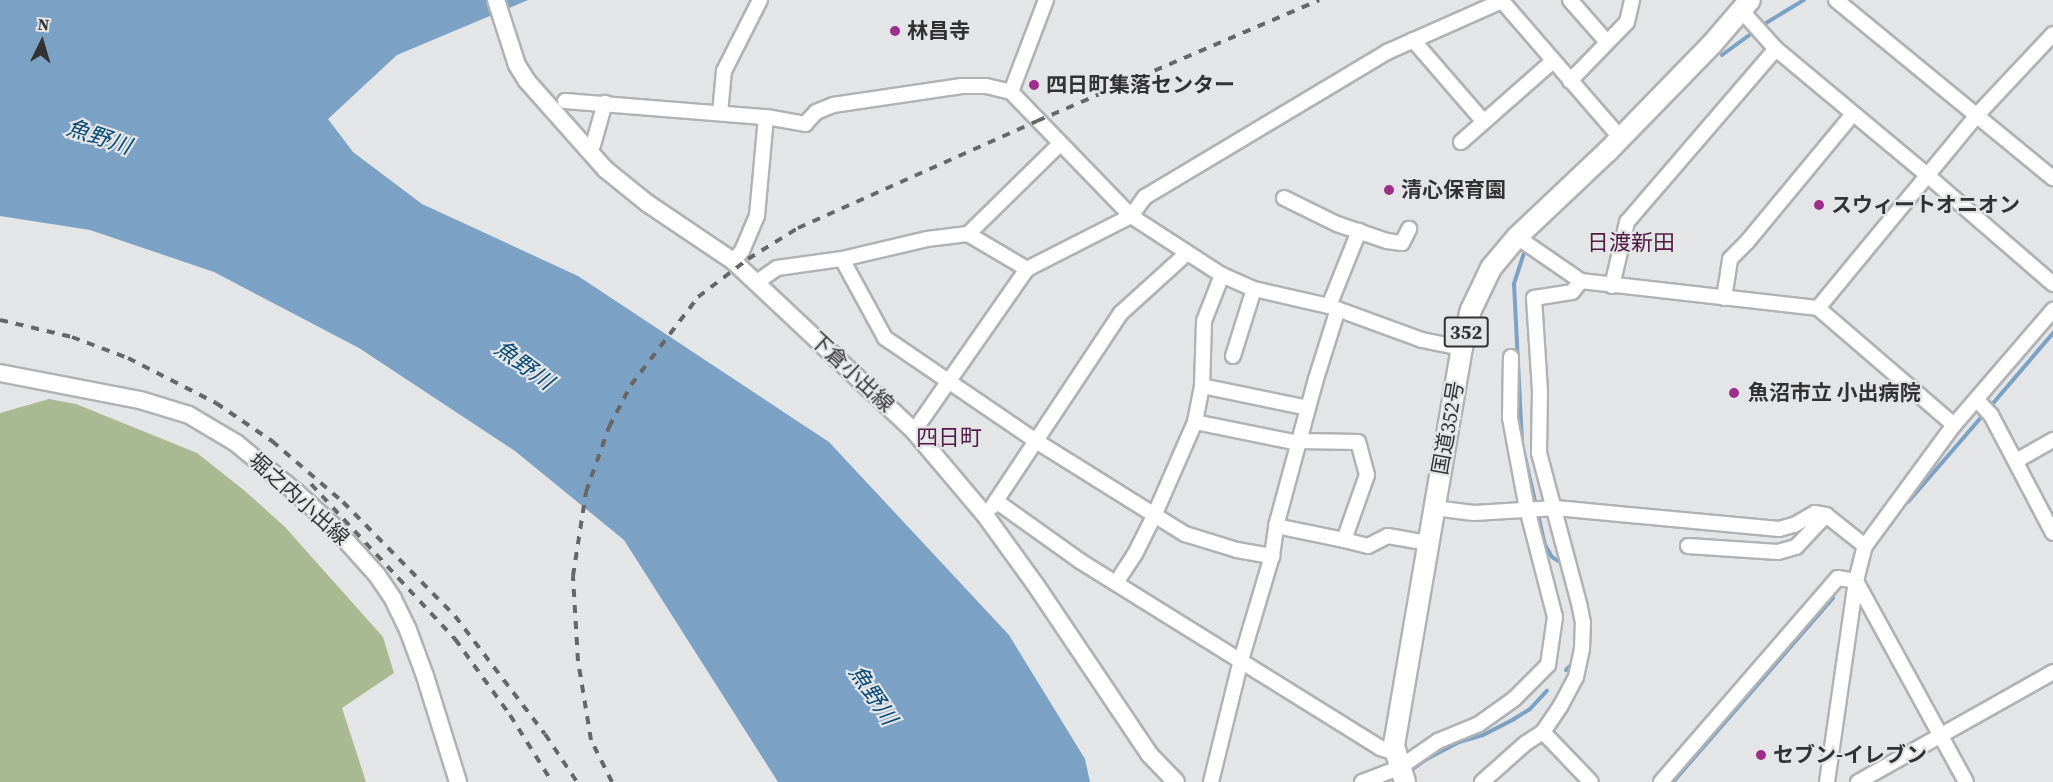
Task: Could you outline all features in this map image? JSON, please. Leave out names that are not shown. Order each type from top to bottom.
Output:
[{"type":"highway","name":"国道352号","points":[[1400,768],[1402,691],[1462,348],[1471,310],[1491,268],[1517,237],[1607,152],[1745,5]]},
{"type":"main road","name":"下倉小出線","points":[[496,0],[512,42],[517,65],[527,81],[605,169],[647,203],[733,261],[914,431],[985,515],[1035,584],[1150,755],[1176,782]]},
{"type":"main road","name":"堀之内小出線","points":[[0,373],[140,400],[189,415],[236,443],[298,494],[377,575],[393,599],[408,630],[425,676],[458,782]]},
{"type":"street","points":[[720,113],[724,71],[760,0]]},
{"type":"street","points":[[1011,92],[1046,0]]},
{"type":"street","points":[[1570,0],[1607,42]]},
{"type":"street","points":[[1570,81],[1627,22],[1632,0]]},
{"type":"street","points":[[1836,0],[2053,178]]},
{"type":"street","points":[[914,431],[947,380],[1027,269],[1131,216],[1145,197],[1359,68],[1413,40],[1504,1],[1553,62],[1620,137]]},
{"type":"street","points":[[1745,5],[1776,49],[2053,284]]},
{"type":"street","points":[[1818,308],[1926,174],[1977,115],[2053,34]]},
{"type":"street","points":[[1413,40],[1484,122]]},
{"type":"street","points":[[1612,286],[1627,222],[1776,49]]},
{"type":"street","points":[[1461,142],[1553,62]]},
{"type":"street","points":[[565,101],[766,117],[805,124],[816,112],[833,105],[962,86],[986,86],[1011,92],[1131,216],[1186,254],[1254,289],[1334,307],[1422,340],[1462,348]]},
{"type":"street","points":[[588,149],[593,145],[605,103]]},
{"type":"street","points":[[1724,298],[1730,259],[1747,242],[1853,114]]},
{"type":"street","points":[[733,261],[742,251],[757,216],[766,117]]},
{"type":"street","points":[[757,282],[777,268],[842,259],[927,239],[968,234],[1060,144]]},
{"type":"street","points":[[1284,198],[1387,241],[1402,243],[1410,229]]},
{"type":"street","points":[[1211,782],[1241,660],[1272,556],[1276,526],[1334,307],[1359,231]]},
{"type":"street","points":[[968,234],[1027,269]]},
{"type":"street","points":[[1517,237],[1581,281],[1818,308],[1953,425]]},
{"type":"street","points":[[985,515],[1120,313],[1186,254]]},
{"type":"street","points":[[842,259],[885,338],[1036,441],[1185,534],[1237,550],[1272,556]]},
{"type":"street","points":[[1116,583],[1135,555],[1195,422],[1202,386],[1204,321],[1222,274]]},
{"type":"street","points":[[1482,782],[1526,743],[1543,732],[1576,677],[1582,649],[1583,623],[1580,607],[1556,508],[1539,453],[1540,391],[1534,298],[1572,292],[1581,281]]},
{"type":"street","points":[[1233,356],[1254,289]]},
{"type":"street","points":[[1827,782],[1856,581],[1865,546],[1953,425],[2053,310]]},
{"type":"street","points":[[1362,782],[1400,768],[1438,741],[1479,724],[1514,699],[1548,665],[1555,617],[1533,508],[1510,418],[1511,357]]},
{"type":"street","points":[[1202,386],[1308,408]]},
{"type":"street","points":[[1977,400],[1991,415],[2053,533]]},
{"type":"street","points":[[1195,422],[1299,442],[1358,442],[1367,475],[1344,540]]},
{"type":"street","points":[[2016,461],[2053,440]]},
{"type":"street","points":[[996,501],[1116,583],[1380,748],[1400,768]]},
{"type":"street","points":[[1434,508],[1474,513],[1556,508],[1779,529],[1794,525],[1815,513],[1826,515],[1865,546]]},
{"type":"street","points":[[1688,546],[1778,552],[1796,547],[1826,515]]},
{"type":"street","points":[[1276,526],[1368,546],[1388,537],[1428,543]]},
{"type":"street","points":[[1661,782],[1839,578],[1856,581]]},
{"type":"street","points":[[1856,581],[1966,782]]},
{"type":"street","points":[[1858,782],[2053,672]]},
{"type":"street","points":[[1543,732],[1592,782]]},
{"type":"green space","points":[[49,399],[76,404],[197,453],[245,491],[285,527],[383,637],[394,673],[342,708],[366,782],[0,782],[0,413]]},
{"type":"water","name":"魚野川","points":[[0,0],[528,0],[397,55],[328,119],[353,152],[422,204],[578,276],[829,442],[1009,635],[1085,759],[1090,782],[778,782],[624,540],[515,451],[359,348],[214,272],[90,230],[0,216]]},
{"type":"waterway","points":[[1761,26],[1804,0]]},
{"type":"waterway","points":[[1722,55],[1755,31]]},
{"type":"waterway","points":[[1524,253],[1514,284],[1522,444],[1545,545],[1552,557],[1563,564]]},
{"type":"waterway","points":[[1989,408],[2053,333]]},
{"type":"waterway","points":[[1908,502],[1984,414]]},
{"type":"waterway","points":[[1673,782],[1833,598]]},
{"type":"waterway","points":[[1566,670],[1574,662]]},
{"type":"waterway","points":[[1410,771],[1425,760],[1459,742],[1483,735],[1514,719],[1530,709],[1547,691]]},
{"type":"railway","points":[[612,782],[591,740],[578,661],[573,576],[586,492],[609,427],[631,385],[698,297],[748,259],[798,228],[1037,121],[1319,0]]},
{"type":"railway","points":[[0,320],[72,337],[128,358],[216,403],[272,441],[343,502],[455,616],[545,734],[577,782]]},
{"type":"railway","points":[[311,484],[455,639],[510,715],[552,782]]},
{"type":"place","name":"林昌寺","points":[[895,31]]},
{"type":"place","name":"四日町集落センター","points":[[1034,85]]},
{"type":"place","name":"清心保育園","points":[[1389,190]]},
{"type":"place","name":"スウィートオニオン","points":[[1819,205]]},
{"type":"place","name":"魚沼市立 小出病院","points":[[1734,393]]},
{"type":"place","name":"セブン-イレブン","points":[[1761,755]]},
{"type":"district","name":"日渡新田","points":[[1631,243]]},
{"type":"district","name":"四日町","points":[[949,438]]}]
